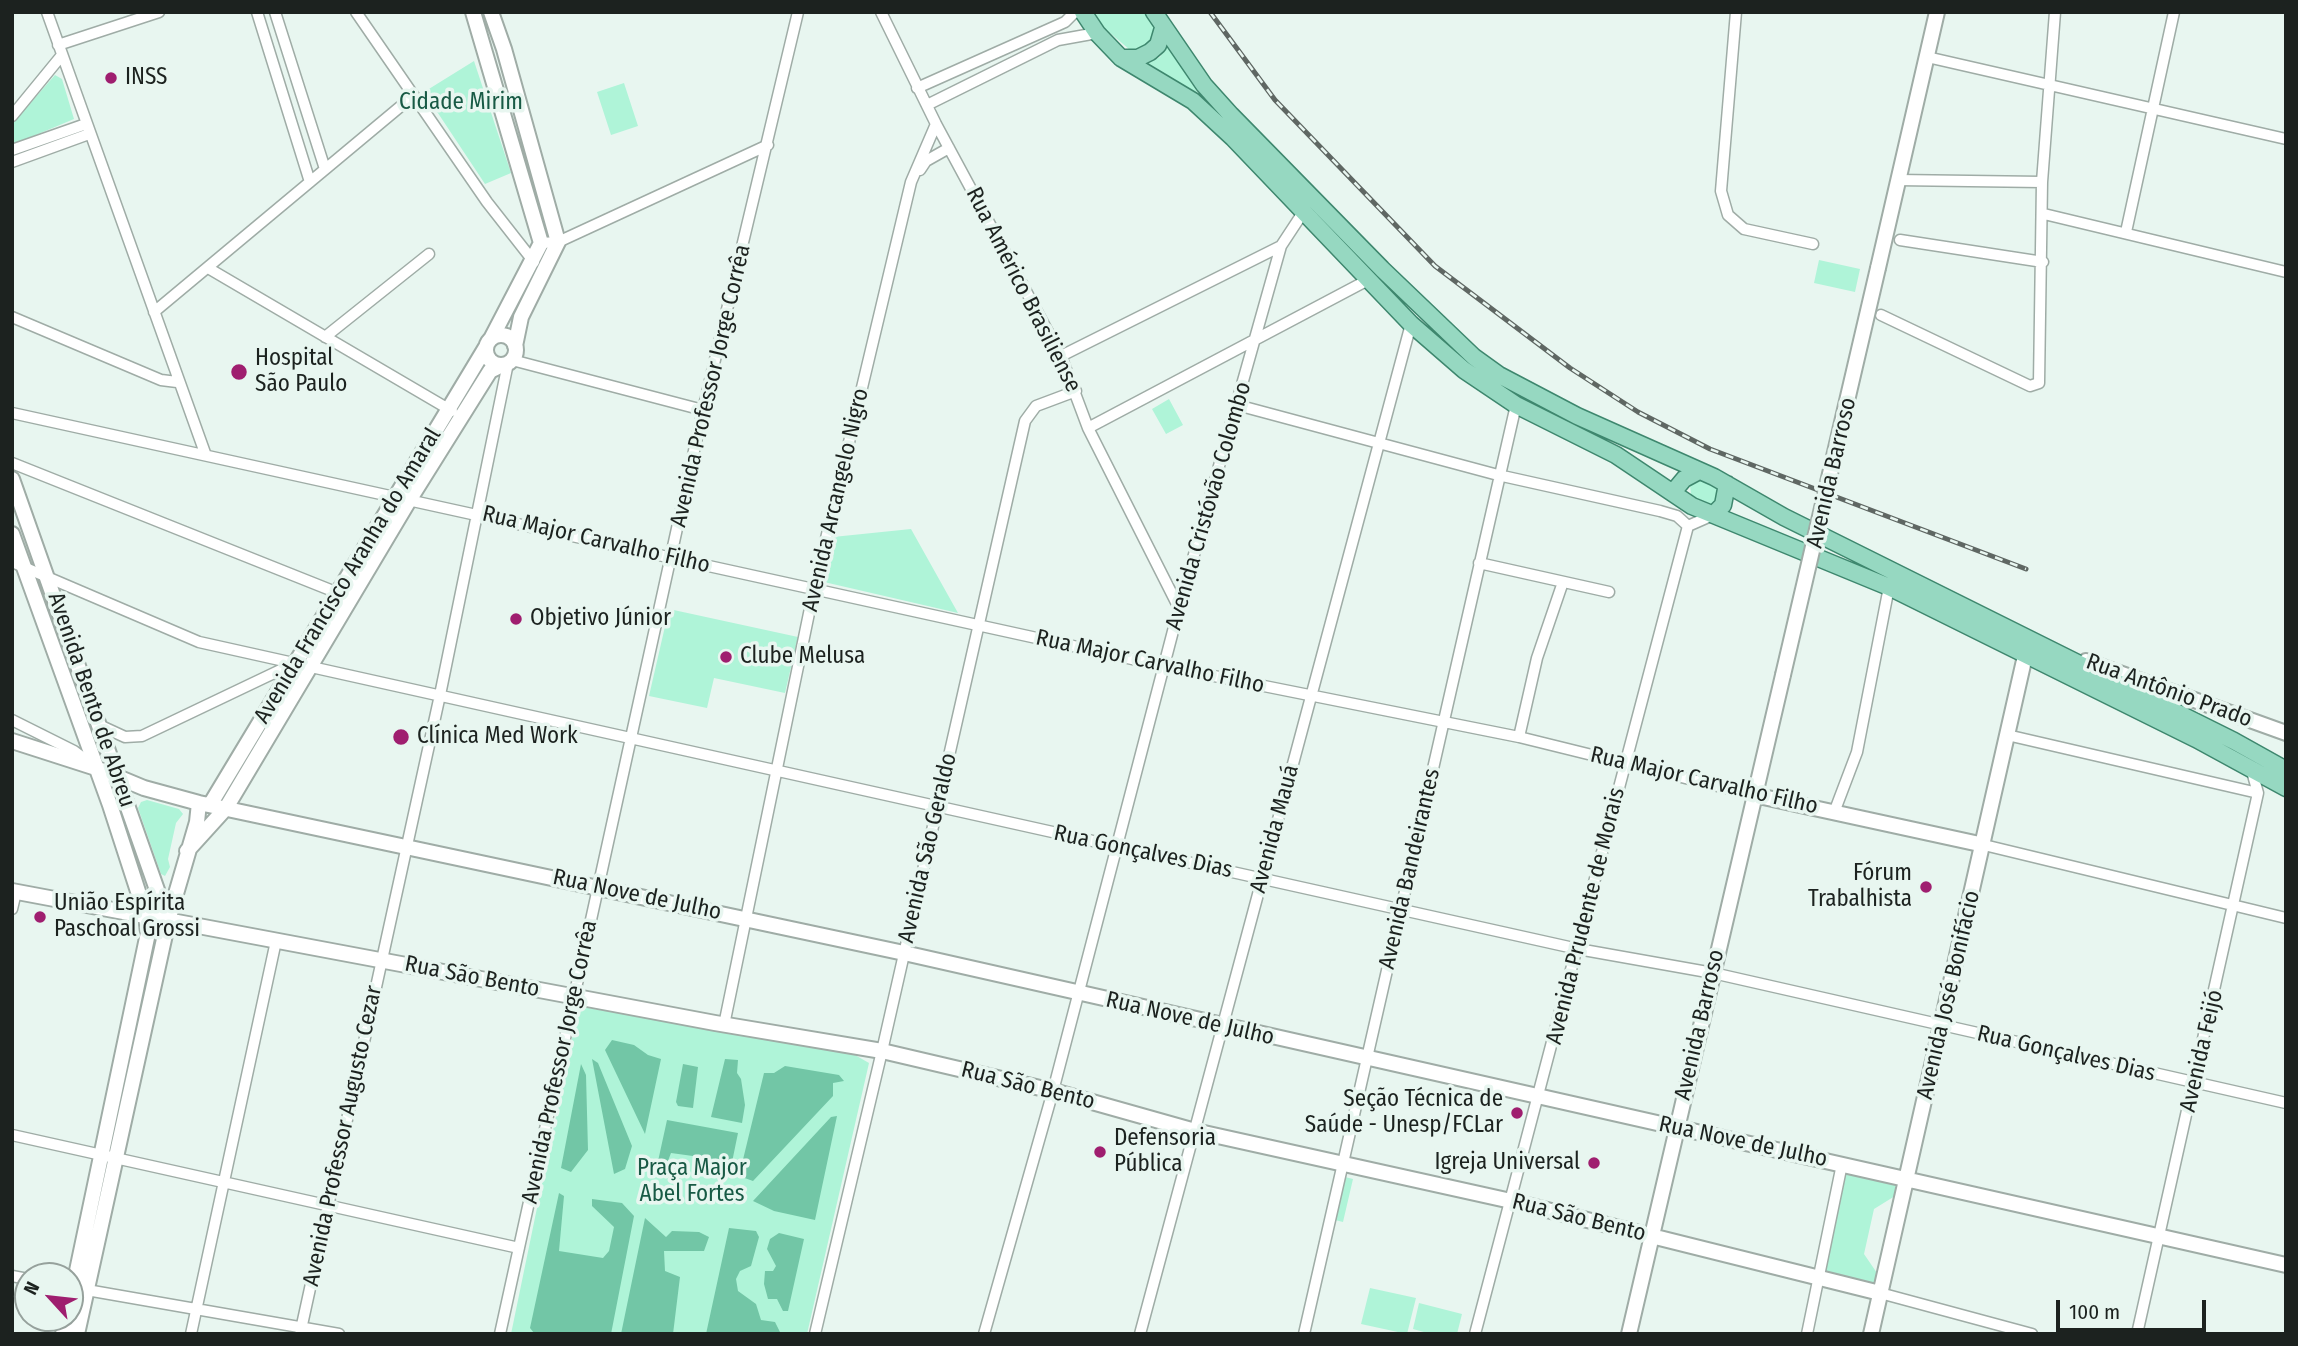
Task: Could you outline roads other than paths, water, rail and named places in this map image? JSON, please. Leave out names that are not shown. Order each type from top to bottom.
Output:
[{"type":"main road","points":[[1083,12],[1097,33],[1121,58],[1193,101],[1304,211],[1366,281],[1411,324],[1464,370],[1516,405],[1616,455],[1674,491],[1692,506],[1889,587],[2286,788]]},
{"type":"main road","points":[[1154,12],[1204,85],[1231,115],[1474,357],[1499,374],[1573,414],[1727,484],[1784,517],[2052,649],[2286,770]]},
{"type":"main road","points":[[1121,58],[1138,58],[1150,52],[1158,45],[1163,28]]},
{"type":"main road","points":[[1674,491],[1684,479],[1699,471]]},
{"type":"main road","points":[[1714,514],[1723,505],[1727,484]]},
{"type":"street","points":[[47,12],[177,382],[205,453]]},
{"type":"street","points":[[12,116],[60,50],[159,12]]},
{"type":"street","points":[[257,12],[310,182]]},
{"type":"street","points":[[275,12],[325,169]]},
{"type":"street","points":[[356,12],[487,202],[538,265]]},
{"type":"street","points":[[473,12],[487,52],[541,243],[558,242],[768,145]]},
{"type":"street","points":[[491,12],[504,49],[558,242]]},
{"type":"street","name":"Avenida Professor Jorge Corrêa","points":[[500,1334],[672,558],[702,410],[798,12]]},
{"type":"street","name":"Rua Américo Brasiliense","points":[[881,12],[917,88],[1061,356],[1088,428],[1179,608]]},
{"type":"street","points":[[917,88],[1065,22],[1075,12]]},
{"type":"street","points":[[1736,12],[1721,191],[1728,215],[1744,229],[1813,244]]},
{"type":"street","name":"Avenida Barroso","points":[[1629,1334],[1754,795],[1766,759],[1783,675],[1937,12]]},
{"type":"street","points":[[1881,315],[2030,386],[2039,383],[2044,214],[2042,182],[2054,12]]},
{"type":"street","points":[[2126,232],[2174,12]]},
{"type":"street","points":[[927,105],[1058,40],[1097,33]]},
{"type":"street","points":[[487,52],[504,49]]},
{"type":"street","points":[[996,53],[1002,67]]},
{"type":"street","points":[[1927,57],[2286,139]]},
{"type":"street","points":[[154,312],[413,96]]},
{"type":"street","name":"Avenida Arcangelo Nigro","points":[[724,1025],[814,589],[911,182],[936,124]]},
{"type":"street","points":[[12,150],[88,129]]},
{"type":"street","points":[[12,162],[88,129]]},
{"type":"street","name":"Avenida Arcangelo Nigro","points":[[911,182],[926,161],[949,148]]},
{"type":"street","points":[[1897,180],[2042,182]]},
{"type":"street","name":"Avenida Cristóvão Colombo","points":[[984,1334],[1053,1091],[1179,608],[1281,246],[1304,211]]},
{"type":"street","points":[[2044,214],[2286,272]]},
{"type":"street","points":[[1900,240],[2043,262]]},
{"type":"street","name":"Avenida Francisco Aranha do Amaral","points":[[187,851],[226,808],[301,665],[455,413],[488,343],[538,265],[558,242]]},
{"type":"street","name":"Avenida Francisco Aranha do Amaral","points":[[455,413],[490,371],[509,358],[538,265],[541,243]]},
{"type":"street","points":[[1061,356],[1281,246]]},
{"type":"street","points":[[325,337],[429,254]]},
{"type":"street","points":[[208,268],[455,413]]},
{"type":"street","points":[[1088,428],[1366,281]]},
{"type":"street","points":[[12,317],[161,380],[177,382]]},
{"type":"street","name":"Avenida Mauá","points":[[1140,1334],[1411,324]]},
{"type":"street","points":[[509,358],[505,335],[488,343],[490,360],[509,358],[702,410]]},
{"type":"street","name":"Avenida Professor Augusto Cezar","points":[[301,1330],[479,513],[509,358]]},
{"type":"street","name":"Avenida São Geraldo","points":[[815,1334],[883,1051],[1025,421],[1036,406],[1076,391]]},
{"type":"street","points":[[1237,405],[1498,475],[1651,509],[1677,516],[1688,526],[1714,514]]},
{"type":"street","name":"Avenida Bandeirantes","points":[[1304,1334],[1516,405]]},
{"type":"street","name":"Rua Major Carvalho Filho","points":[[12,413],[479,513],[1164,666],[1519,737],[1754,795],[1835,810],[2286,918]]},
{"type":"street","points":[[12,463],[343,595]]},
{"type":"street","name":"Avenida Bento de Abreu","points":[[12,479],[119,776],[167,921]]},
{"type":"street","points":[[1651,509],[1674,491]]},
{"type":"street","name":"Avenida Prudente de Morais","points":[[1475,1334],[1688,526]]},
{"type":"street","name":"Avenida Bento de Abreu","points":[[12,534],[18,564],[110,805],[146,916],[145,950],[110,1157]]},
{"type":"street","points":[[1479,563],[1609,592]]},
{"type":"street","name":"Rua Gonçalves Dias","points":[[18,564],[199,642],[1578,948],[1713,973],[2286,1103]]},
{"type":"street","points":[[1519,737],[1537,658],[1563,582]]},
{"type":"street","points":[[1835,810],[1857,752],[1889,587]]},
{"type":"street","name":"Rua Antônio Prado","points":[[2052,649],[2286,733]]},
{"type":"street","name":"Avenida José Bonifácio","points":[[1871,1334],[2025,656]]},
{"type":"street","points":[[99,725],[125,737],[142,736],[301,665]]},
{"type":"street","name":"Avenida Francisco Aranha do Amaral","points":[[110,1157],[167,921],[197,822],[205,804],[301,665]]},
{"type":"street","points":[[12,720],[75,751],[96,768]]},
{"type":"street","points":[[2007,735],[2258,793]]},
{"type":"street","name":"Rua Nove de Julho","points":[[12,741],[119,776],[144,788],[205,804],[904,953],[1222,1027],[2286,1265]]},
{"type":"street","name":"Avenida Barroso","points":[[1766,759],[1768,784],[1774,799]]},
{"type":"street","name":"Avenida Feijó","points":[[2137,1334],[2235,906],[2258,793],[2251,768]]},
{"type":"street","points":[[110,805],[144,788]]},
{"type":"street","points":[[12,909],[14,892]]},
{"type":"street","name":"Rua São Bento","points":[[14,892],[724,1025],[883,1051],[1053,1091],[1341,1166],[1511,1201],[1880,1293],[2032,1334]]},
{"type":"street","points":[[191,1334],[276,941]]},
{"type":"street","points":[[12,1135],[519,1248]]},
{"type":"street","points":[[84,1262],[110,1157]]},
{"type":"street","points":[[1807,1334],[1842,1164]]},
{"type":"street","points":[[84,1289],[197,1308],[301,1330],[339,1334]]},
{"type":"railway","points":[[1210,12],[1275,100],[1435,266],[1570,368],[1638,412],[1710,449],[2026,569]]},
{"type":"place","name":"INSS","points":[[111,78]]},
{"type":"place","name":"Hospital São Paulo","points":[[239,372]]},
{"type":"place","name":"Objetivo Júnior","points":[[516,619]]},
{"type":"place","name":"Clube Melusa","points":[[726,657]]},
{"type":"place","name":"Clínica Med Work","points":[[401,737]]},
{"type":"place","name":"Fórum Trabalhista","points":[[1926,887]]},
{"type":"place","name":"União Espírita Paschoal Grossi","points":[[40,917]]},
{"type":"place","name":"Seção Técnica de Saúde - Unesp/FCLar","points":[[1517,1113]]},
{"type":"place","name":"Defensoria Pública","points":[[1100,1152]]},
{"type":"place","name":"Igreja Universal","points":[[1594,1163]]},
{"type":"park label","name":"Cidade Mirim","points":[[461,103]]},
{"type":"park label","name":"Praça Major Abel Fortes","points":[[692,1182]]}]
